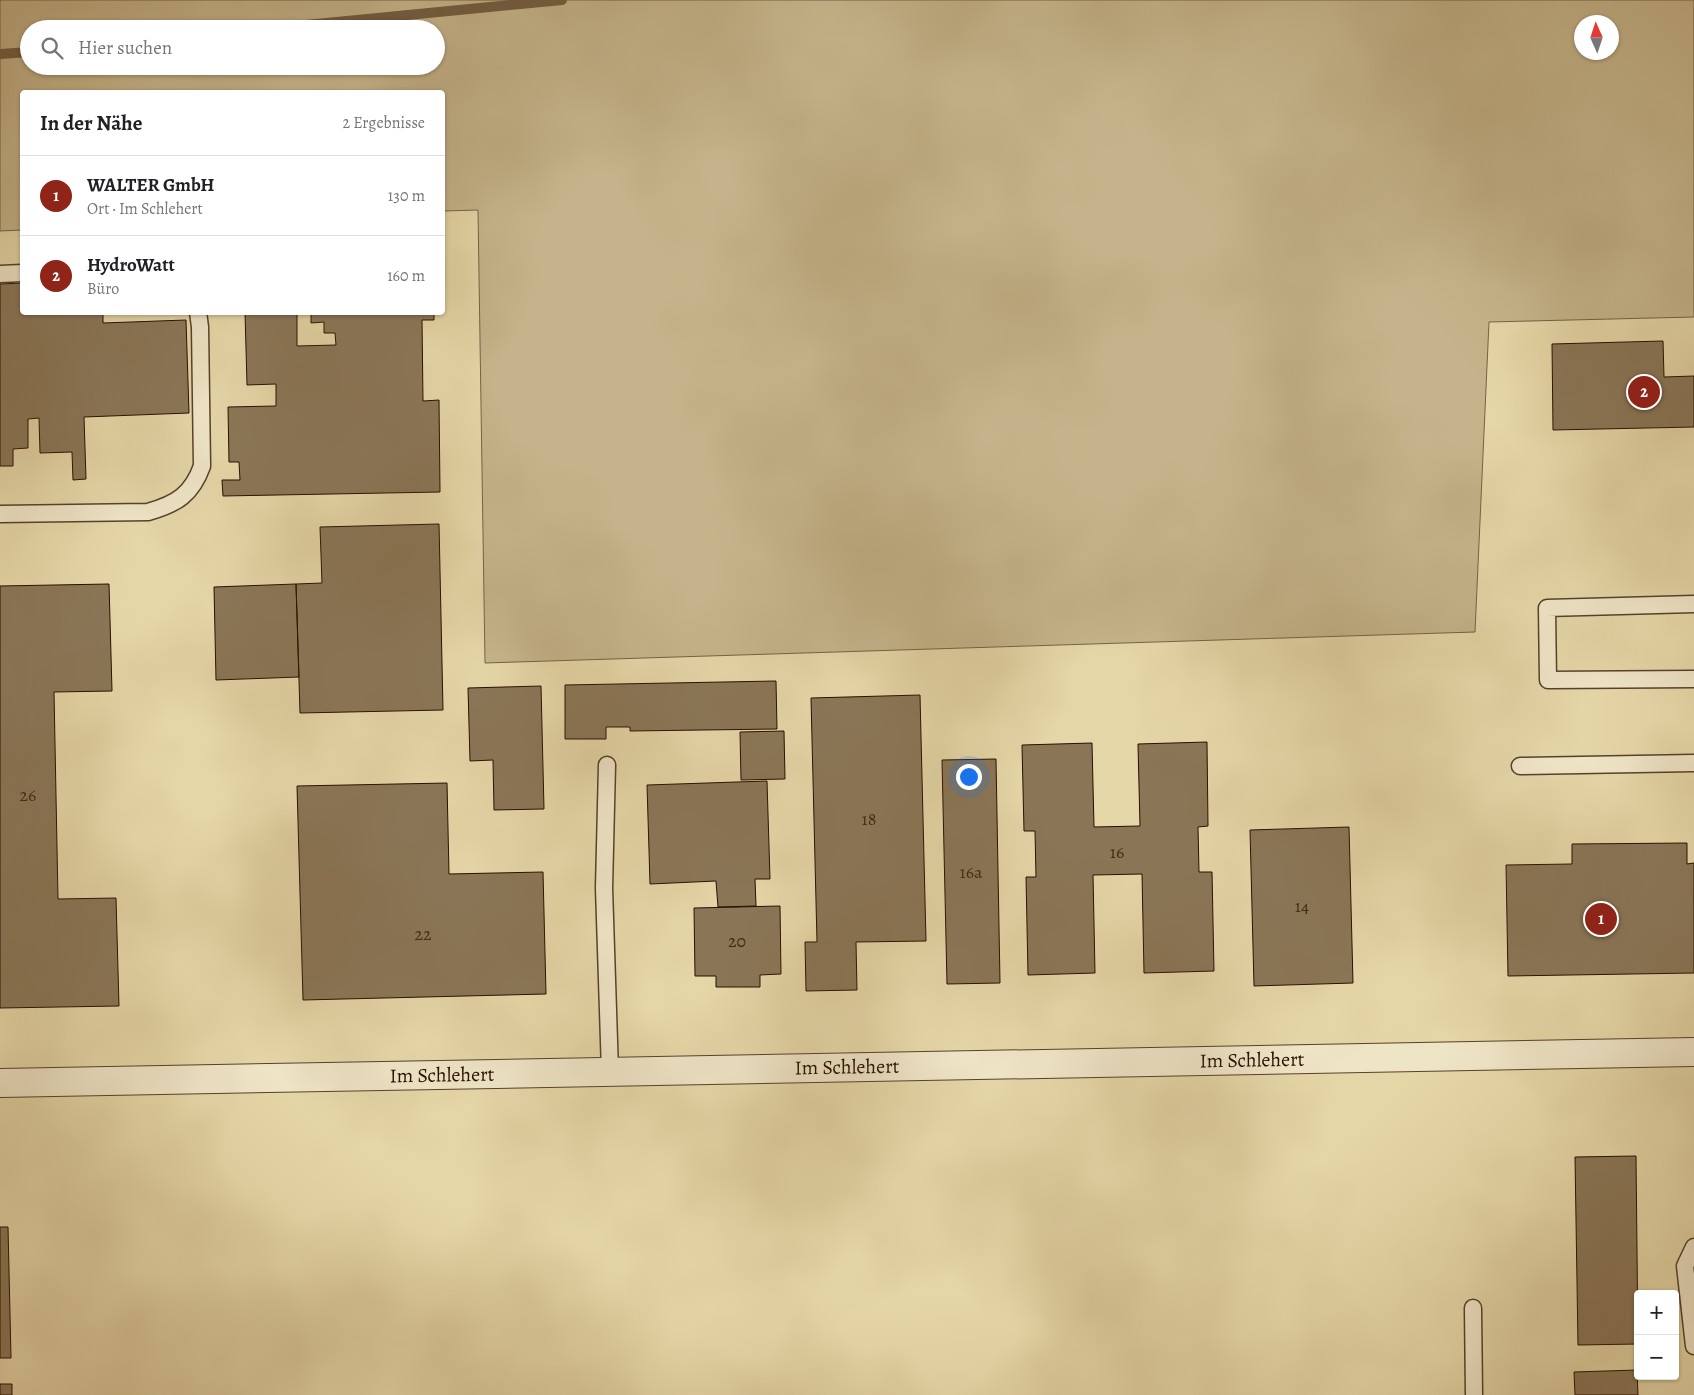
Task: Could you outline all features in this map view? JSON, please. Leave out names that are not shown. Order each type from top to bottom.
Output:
[{"type":"street","name":"Im Schlehert","points":[[0,1083],[1694,1052]]},
{"type":"lane","points":[[0,274],[20,273]]},
{"type":"lane","points":[[0,514],[148,512],[166,507],[185,495],[197,481],[202,466],[198,315]]},
{"type":"lane","points":[[1694,604],[1547,608],[1548,680],[1694,679]]},
{"type":"lane","points":[[1520,766],[1694,763]]},
{"type":"lane","points":[[606,765],[604,888],[610,1072]]},
{"type":"lane","points":[[1694,1247],[1685,1266],[1694,1346]]},
{"type":"lane","points":[[1474,1308],[1474,1395]]},
{"type":"shaded area","points":[[0,0],[1694,0],[1694,317],[1489,322],[1475,632],[485,663],[478,210],[445,211],[445,90],[20,90],[20,230],[0,231]]},
{"type":"building","points":[[20,283],[20,315],[103,315],[103,323],[186,320],[189,413],[84,417],[86,479],[73,480],[72,452],[40,453],[39,418],[28,419],[28,448],[13,449],[13,466],[0,466],[0,284]]},
{"type":"building","points":[[245,315],[297,315],[297,346],[336,345],[335,333],[324,333],[324,322],[311,323],[311,315],[434,315],[434,320],[422,320],[423,401],[439,400],[440,492],[223,496],[222,480],[240,480],[239,462],[229,462],[228,407],[276,406],[276,384],[247,385]]},
{"type":"building","points":[[1663,341],[1664,377],[1694,376],[1694,427],[1553,430],[1552,344]]},
{"type":"building","points":[[439,524],[443,710],[300,713],[296,584],[322,583],[320,527]]},
{"type":"building","points":[[109,584],[112,691],[54,692],[58,899],[116,898],[119,1006],[0,1008],[0,586]]},
{"type":"building","points":[[296,584],[299,677],[216,680],[214,587]]},
{"type":"building","points":[[776,681],[777,729],[630,731],[630,727],[606,727],[606,739],[565,739],[565,685]]},
{"type":"building","points":[[541,686],[544,809],[494,810],[493,760],[470,761],[468,688]]},
{"type":"building","points":[[920,695],[926,941],[856,942],[857,990],[806,991],[805,942],[817,942],[811,698]]},
{"type":"building","points":[[784,731],[785,779],[741,780],[740,732]]},
{"type":"building","points":[[1207,742],[1208,826],[1198,827],[1199,872],[1212,872],[1214,971],[1144,973],[1142,874],[1093,875],[1095,973],[1028,975],[1026,877],[1036,877],[1035,831],[1024,831],[1022,745],[1092,743],[1094,827],[1140,826],[1138,744]]},
{"type":"building","points":[[996,759],[1000,983],[947,984],[942,760]]},
{"type":"building","points":[[767,781],[770,879],[755,879],[756,906],[718,907],[716,881],[650,884],[647,785]]},
{"type":"building","points":[[447,783],[449,874],[543,872],[546,994],[303,1000],[297,786]]},
{"type":"building","points":[[1349,827],[1353,983],[1254,986],[1250,830]]},
{"type":"building","points":[[1687,843],[1687,864],[1694,863],[1694,973],[1508,976],[1506,865],[1572,864],[1572,844]]},
{"type":"building","points":[[780,906],[781,974],[760,975],[760,987],[716,987],[716,976],[695,976],[694,908]]},
{"type":"building","points":[[1636,1156],[1637,1290],[1634,1290],[1634,1344],[1578,1345],[1575,1157]]},
{"type":"building","points":[[0,1227],[8,1227],[11,1358],[0,1358]]},
{"type":"building","points":[[1634,1370],[1634,1380],[1637,1380],[1638,1395],[1575,1395],[1574,1372]]},
{"type":"building","points":[[0,1384],[12,1384],[12,1395],[0,1395]]},
{"type":"waterway","points":[[357,20],[562,0]]},
{"type":"waterway","points":[[0,54],[20,53]]},
{"type":"place","name":"HydroWatt","points":[[1644,392]]},
{"type":"place","name":"WALTER GmbH","points":[[1601,919]]}]
